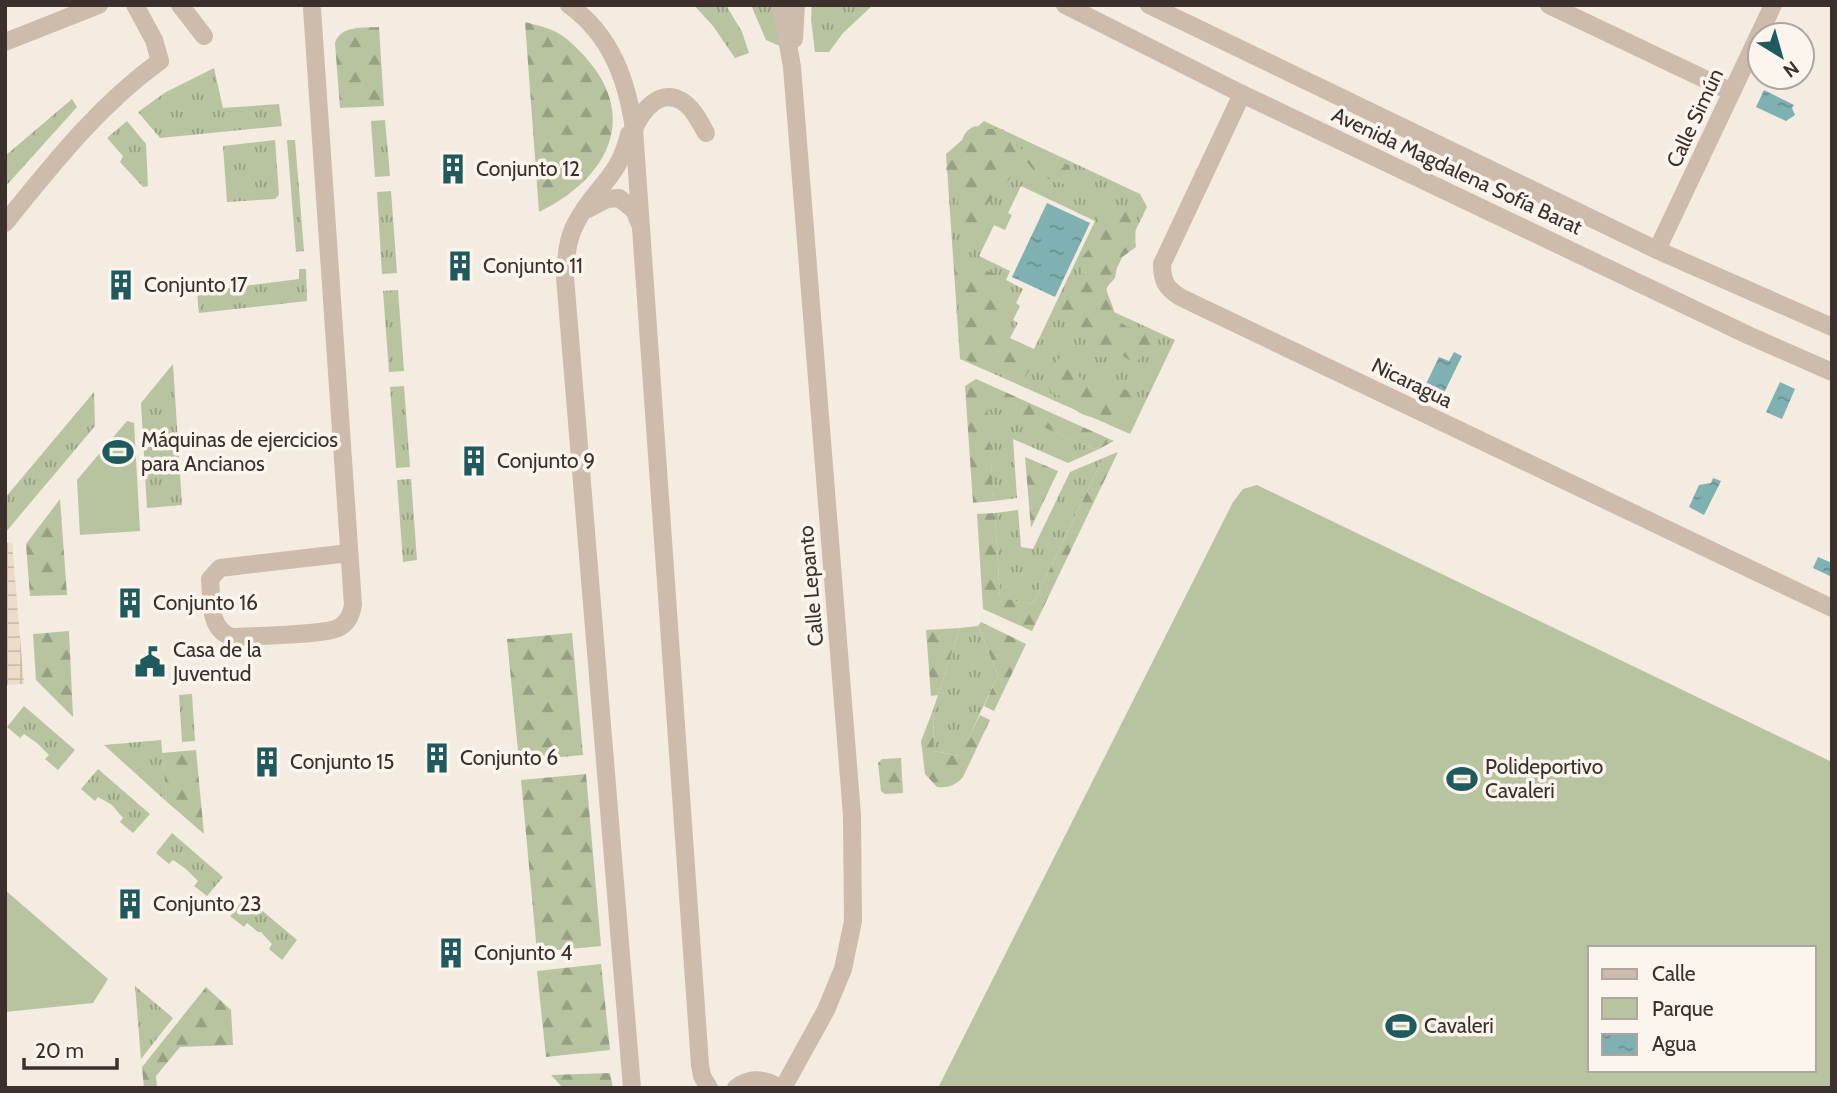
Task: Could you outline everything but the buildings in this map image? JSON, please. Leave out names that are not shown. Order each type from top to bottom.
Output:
[{"type":"street","points":[[5,42],[99,5]]},
{"type":"street","points":[[5,223],[87,124],[124,89],[160,61],[153,40],[135,5]]},
{"type":"street","points":[[180,5],[204,36]]},
{"type":"street","points":[[569,5],[606,41],[620,69],[630,102],[634,129],[700,1065],[702,1076],[709,1088]]},
{"type":"street","name":"Calle Lepanto","points":[[780,5],[792,67],[852,816],[853,921],[843,969],[826,1010],[782,1088]]},
{"type":"street","name":"Calle Lepanto","points":[[792,67],[796,5]]},
{"type":"street","name":"Avenida Magdalena Sofía Barat","points":[[1065,5],[1242,94],[1832,372]]},
{"type":"street","name":"Avenida Magdalena Sofía Barat","points":[[1149,5],[1657,250],[1830,324]]},
{"type":"street","points":[[1549,5],[1732,92]]},
{"type":"street","name":"Calle Simún","points":[[1657,250],[1773,5]]},
{"type":"street","points":[[312,9],[353,605],[349,618],[337,628],[232,637],[224,634],[214,622],[211,579],[220,568],[349,553]]},
{"type":"street","name":"Nicaragua","points":[[1242,94],[1162,264],[1162,279],[1167,289],[1832,608]]},
{"type":"street","points":[[634,129],[641,113],[650,104],[671,97],[682,101],[693,111],[706,133]]},
{"type":"street","points":[[630,102],[630,131],[625,154],[615,172],[584,208],[575,224],[569,242],[565,277],[632,1088]]},
{"type":"street","points":[[575,224],[593,205],[607,199],[619,198],[635,209],[641,225]]},
{"type":"street","points":[[736,1088],[752,1080],[768,1081],[782,1088]]},
{"type":"green space","points":[[694,5],[726,5],[742,32],[749,53],[735,58],[713,26]]},
{"type":"green space","points":[[751,5],[772,5],[780,46],[766,40]]},
{"type":"green space","points":[[812,5],[873,5],[843,33],[829,52],[815,52]]},
{"type":"green space","points":[[525,22],[556,32],[577,49],[595,69],[607,92],[613,113],[611,134],[605,153],[594,171],[560,200],[539,212]]},
{"type":"green space","points":[[379,27],[384,106],[340,108],[335,43],[347,30]]},
{"type":"green space","points":[[214,68],[223,108],[279,104],[282,126],[160,138],[138,112],[166,92]]},
{"type":"green space","points":[[72,99],[77,107],[5,187],[5,156]]},
{"type":"green space","points":[[385,120],[390,176],[375,177],[371,121]]},
{"type":"green space","points":[[127,121],[146,144],[148,186],[143,187],[120,162],[123,156],[107,138]]},
{"type":"green space","points":[[984,121],[1140,194],[1147,207],[1102,298],[1105,308],[1175,340],[1130,434],[960,359],[946,154]],"holes":[[[1021,186],[1095,221],[1034,349],[1010,338],[1018,323],[1013,320],[1020,306],[1016,303],[1023,289],[1006,280],[1010,271],[979,256],[994,225],[1005,230],[1012,215],[1008,213]]]},
{"type":"green space","points":[[976,126],[981,129],[1003,129],[1021,149],[1039,151],[1049,159],[1069,165],[1072,179],[1067,185],[1039,176],[1025,160],[1018,160],[1015,173],[987,204],[992,211],[984,224],[970,225],[960,220],[958,190],[946,169],[965,134]]},
{"type":"green space","points":[[275,140],[279,195],[275,199],[227,202],[223,146]]},
{"type":"green space","points":[[287,140],[295,140],[304,251],[296,252]]},
{"type":"green space","points":[[391,191],[397,273],[382,274],[377,192]]},
{"type":"green space","points":[[1112,205],[1132,210],[1136,247],[1118,260],[1115,278],[1106,288],[1115,318],[1127,327],[1138,327],[1156,338],[1151,350],[1135,363],[1112,350],[1099,358],[1088,341],[1076,334],[1063,320],[1061,305],[1069,287],[1083,289],[1084,275],[1078,261],[1096,236],[1099,218],[1095,213],[1100,207]]},
{"type":"green space","points":[[962,255],[978,268],[999,275],[1002,289],[1011,300],[1005,313],[981,317],[982,324],[1001,331],[1007,344],[1019,349],[1032,367],[1025,377],[1018,378],[999,367],[960,359],[964,330],[956,312],[959,301],[955,288],[955,260]]},
{"type":"green space","points":[[299,269],[306,269],[307,301],[199,313],[197,292],[299,279]]},
{"type":"green space","points":[[398,290],[404,371],[389,372],[383,291]]},
{"type":"green space","points":[[1068,355],[1074,360],[1076,374],[1087,383],[1109,390],[1114,385],[1128,391],[1137,402],[1134,414],[1121,422],[1090,417],[1082,414],[1059,395],[1050,393],[1049,378],[1052,369],[1061,356]]},
{"type":"green space","points":[[173,364],[182,505],[147,508],[141,403]]},
{"type":"green space","points":[[976,379],[1114,441],[1097,450],[987,403],[994,501],[973,503],[965,386]]},
{"type":"green space","points":[[404,386],[410,467],[396,468],[390,387]]},
{"type":"green space","points":[[94,392],[95,426],[5,533],[5,498]]},
{"type":"green space","points":[[986,402],[1097,450],[1068,463],[1013,439],[1017,498],[994,501]]},
{"type":"green space","name":"Máquinas de ejercicios para Ancianos","points":[[127,421],[134,423],[140,531],[80,535],[77,480]]},
{"type":"green space","points":[[1118,452],[1032,631],[983,609],[977,514],[995,513],[1000,598],[1033,604],[1103,458]]},
{"type":"green space","points":[[1025,457],[1058,471],[1031,528]]},
{"type":"green space","points":[[1103,458],[1033,604],[1000,599],[995,513],[1018,510],[1021,547],[1033,549],[1070,472]]},
{"type":"green space","points":[[411,479],[417,560],[403,562],[397,480]]},
{"type":"green space","name":"Polideportivo Cavaleri","points":[[1257,485],[1832,762],[1832,1088],[938,1088],[1233,502],[1243,489]]},
{"type":"green space","points":[[60,499],[67,595],[30,596],[26,544]]},
{"type":"green space","points":[[981,622],[1026,644],[994,711],[984,706],[998,675],[978,626]]},
{"type":"green space","points":[[978,626],[998,675],[960,756],[934,751],[933,710],[960,628]]},
{"type":"green space","points":[[960,628],[938,695],[931,696],[926,630]]},
{"type":"green space","points":[[69,631],[73,717],[36,680],[33,634]]},
{"type":"green space","points":[[572,633],[583,755],[519,761],[507,639]]},
{"type":"green space","points":[[192,694],[195,741],[182,742],[179,695]]},
{"type":"green space","points":[[24,706],[75,750],[58,770],[45,759],[49,755],[37,743],[24,734],[20,738],[7,727]]},
{"type":"green space","points":[[933,710],[934,751],[959,756],[980,715],[990,720],[963,777],[948,787],[937,787],[925,774],[921,741]]},
{"type":"green space","points":[[161,740],[167,802],[104,745]]},
{"type":"green space","points":[[196,750],[204,834],[167,802],[162,753]]},
{"type":"green space","points":[[901,758],[903,793],[885,794],[881,791],[878,763],[882,759]]},
{"type":"green space","points":[[98,769],[150,814],[133,833],[120,822],[123,818],[112,805],[98,797],[95,801],[81,789]]},
{"type":"green space","points":[[586,774],[601,946],[537,952],[521,780]]},
{"type":"green space","points":[[172,833],[223,877],[207,896],[194,886],[198,881],[186,869],[173,860],[169,864],[156,853]]},
{"type":"green space","points":[[5,890],[108,979],[93,1003],[5,1012]]},
{"type":"green space","points":[[246,897],[297,940],[282,960],[269,949],[272,944],[261,932],[247,923],[244,927],[230,916]]},
{"type":"green space","points":[[601,964],[610,1050],[546,1057],[537,971]]},
{"type":"green space","points":[[135,986],[173,1018],[141,1059]]},
{"type":"green space","points":[[206,987],[231,1010],[233,1045],[180,1047],[156,1076],[157,1088],[144,1088],[142,1067]]},
{"type":"green space","points":[[610,1073],[613,1088],[563,1088],[551,1075]]},
{"type":"shaded area","points":[[12,542],[24,684],[5,685],[5,543]]},
{"type":"water","points":[[1766,91],[1794,105],[1792,108],[1795,115],[1786,121],[1756,107]]},
{"type":"water","points":[[1047,203],[1090,223],[1055,297],[1012,277]]},
{"type":"water","points":[[1454,352],[1462,356],[1443,395],[1425,386],[1439,357],[1449,361]]},
{"type":"water","points":[[1780,382],[1795,389],[1782,419],[1766,412]]},
{"type":"water","points":[[1713,478],[1721,481],[1704,515],[1689,507],[1699,485],[1711,483]]},
{"type":"water","points":[[1818,557],[1832,563],[1832,577],[1813,568]]},
{"type":"place","name":"Conjunto 12","points":[[453,169]]},
{"type":"place","name":"Conjunto 11","points":[[460,266]]},
{"type":"place","name":"Conjunto 17","points":[[121,285]]},
{"type":"place","name":"Máquinas de ejercicios para Ancianos","points":[[118,452]]},
{"type":"place","name":"Conjunto 9","points":[[474,461]]},
{"type":"place","name":"Conjunto 16","points":[[130,603]]},
{"type":"place","name":"Casa de la Juventud","points":[[150,662]]},
{"type":"place","name":"Conjunto 6","points":[[437,758]]},
{"type":"place","name":"Conjunto 15","points":[[267,762]]},
{"type":"place","name":"Polideportivo Cavaleri","points":[[1462,779]]},
{"type":"place","name":"Conjunto 23","points":[[130,904]]},
{"type":"place","name":"Conjunto 4","points":[[451,953]]},
{"type":"place","name":"Cavaleri","points":[[1401,1026]]}]
